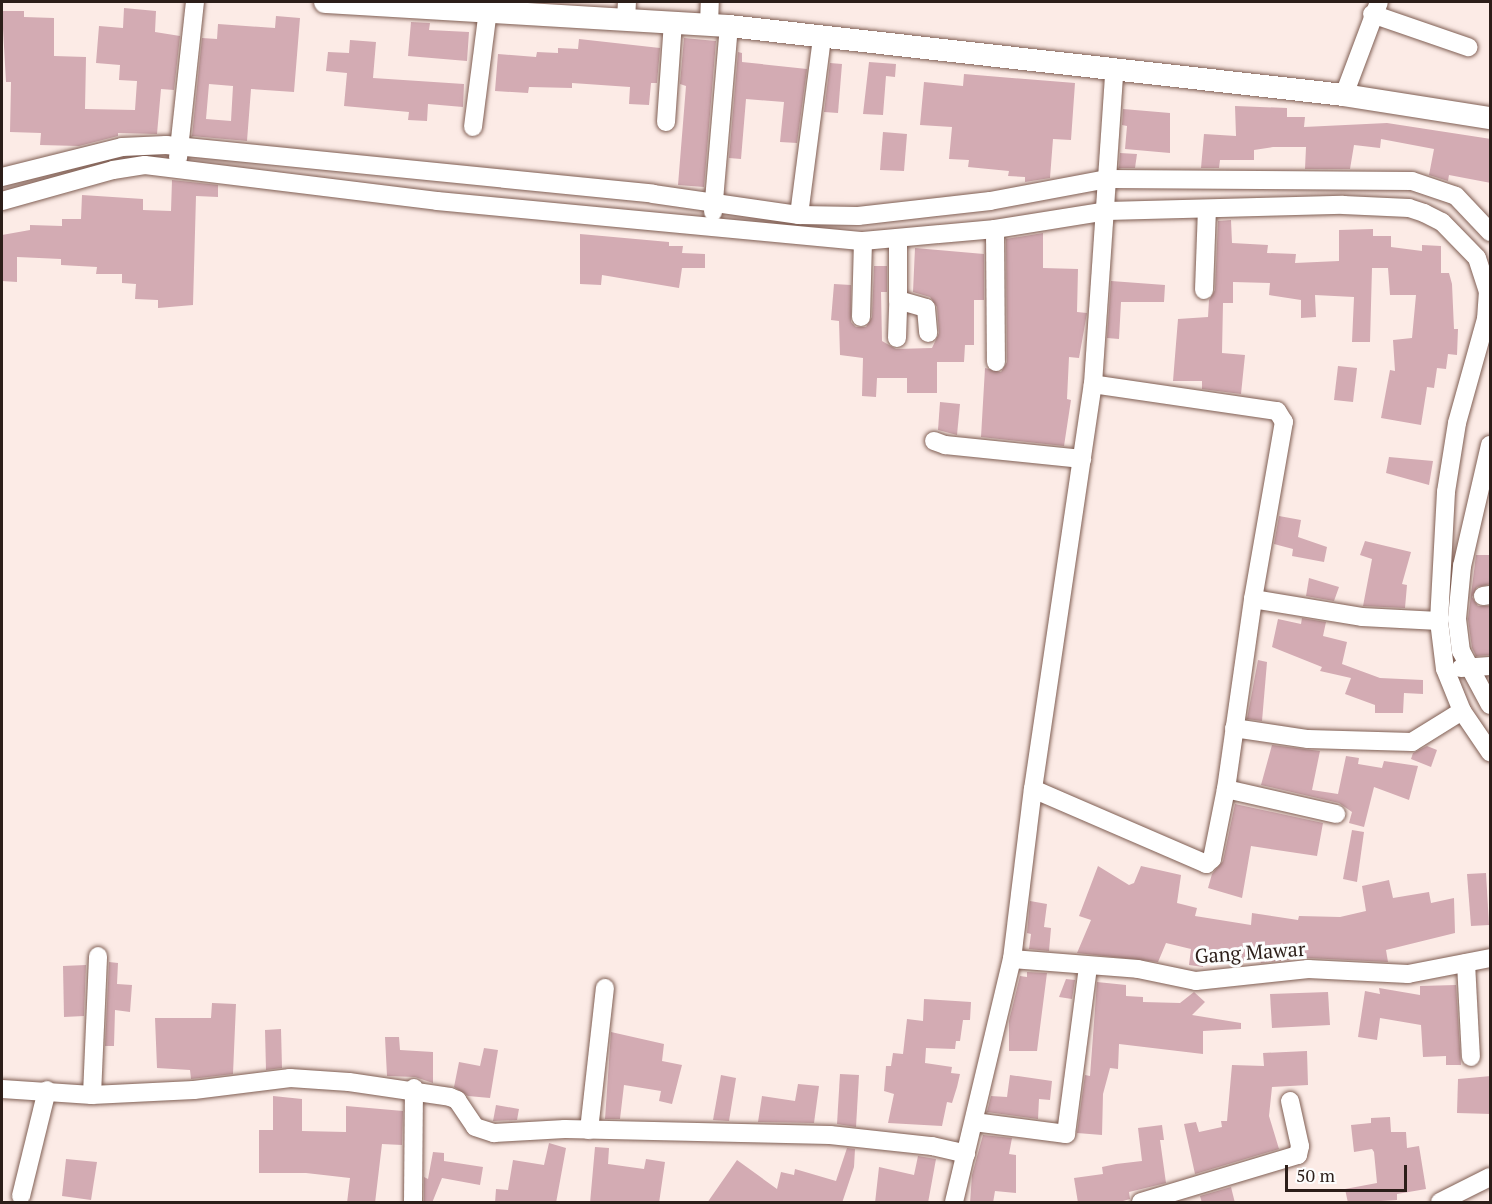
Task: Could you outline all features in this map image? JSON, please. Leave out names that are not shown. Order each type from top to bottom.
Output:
[{"type":"street","points":[[178,156],[195,2]]},
{"type":"street","points":[[326,2],[488,10],[627,10],[673,23],[822,37],[1114,72],[1344,95],[1491,118]]},
{"type":"street","points":[[710,2],[718,26],[713,214]]},
{"type":"street","points":[[1344,95],[1375,8],[1468,46]]},
{"type":"street","points":[[473,127],[488,10]]},
{"type":"street","points":[[666,122],[673,23]]},
{"type":"street","points":[[799,216],[822,37]]},
{"type":"street","points":[[954,1203],[1012,959],[1033,789],[1093,384],[1108,194],[1114,72]]},
{"type":"street","points":[[2,177],[122,147],[437,201],[713,214]]},
{"type":"street","points":[[2,201],[125,167],[178,156],[713,214],[863,241],[995,229],[1108,194],[1160,195],[1207,209],[1329,193],[1377,194],[1442,222],[1477,258],[1488,291],[1486,319],[1457,423],[1446,492],[1439,621],[1457,669],[1462,711],[1491,753]]},
{"type":"street","points":[[777,224],[799,216],[858,216],[990,201],[1108,194],[1377,194],[1434,186],[1456,196],[1491,232]]},
{"type":"street","points":[[1204,290],[1207,209]]},
{"type":"street","points":[[995,229],[996,362]]},
{"type":"street","points":[[897,338],[898,238]]},
{"type":"street","points":[[861,317],[863,241]]},
{"type":"street","points":[[898,300],[926,308],[928,333]]},
{"type":"street","points":[[1033,789],[1206,864],[1212,860],[1226,789],[1253,599],[1284,422],[1282,414],[1093,384]]},
{"type":"street","points":[[934,441],[945,445],[1082,459]]},
{"type":"street","points":[[1457,669],[1461,651],[1457,620],[1462,566],[1491,445]]},
{"type":"street","points":[[1253,599],[1362,616],[1439,621]]},
{"type":"street","points":[[1457,669],[1491,666]]},
{"type":"street","points":[[1457,669],[1491,705]]},
{"type":"street","points":[[1234,728],[1308,739],[1412,742],[1462,711]]},
{"type":"street","points":[[1226,789],[1336,814]]},
{"type":"street","points":[[92,1095],[98,956]]},
{"type":"street","name":"Gang Mawar","points":[[1012,959],[1217,981],[1308,969],[1408,974],[1491,958]]},
{"type":"street","points":[[1466,963],[1471,1057]]},
{"type":"street","points":[[974,1122],[1066,1134],[1088,966]]},
{"type":"street","points":[[589,1130],[605,988]]},
{"type":"street","points":[[2,1089],[47,1090],[92,1095],[194,1090],[290,1078],[414,1088],[458,1100],[470,1123],[485,1131],[589,1130],[830,1135],[932,1146],[966,1154]]},
{"type":"street","points":[[413,1203],[414,1088]]},
{"type":"street","points":[[21,1196],[47,1090]]},
{"type":"street","points":[[1141,1203],[1298,1155],[1300,1146],[1290,1101]]},
{"type":"street","points":[[1440,1203],[1491,1177]]},
{"type":"building","points":[[124,8],[156,11],[155,32],[180,36],[174,90],[161,89],[157,134],[118,133],[118,136],[79,146],[40,145],[41,133],[10,132],[11,82],[6,82],[2,11],[24,11],[24,17],[54,18],[54,56],[86,57],[85,109],[135,110],[137,81],[119,80],[120,65],[96,63],[99,26],[123,28]]},
{"type":"building","points":[[276,16],[300,18],[294,92],[251,89],[247,141],[192,136],[202,38],[217,39],[218,24],[275,28]],"holes":[[[209,84],[233,86],[231,121],[206,119]]]},
{"type":"building","points":[[411,22],[430,23],[429,30],[469,32],[467,61],[408,56]]},
{"type":"building","points":[[684,38],[716,41],[704,187],[678,185],[686,86],[680,84]]},
{"type":"building","points":[[579,39],[660,48],[657,83],[651,83],[649,105],[629,104],[630,87],[572,83],[572,88],[529,87],[528,93],[495,91],[498,54],[536,57],[537,52],[558,53],[558,48],[578,49]]},
{"type":"building","points":[[350,40],[376,42],[373,78],[464,84],[463,107],[428,104],[427,121],[408,120],[409,112],[344,106],[347,73],[326,71],[328,52],[349,53]]},
{"type":"building","points":[[738,52],[742,53],[742,62],[807,69],[797,143],[780,142],[784,102],[746,99],[741,159],[729,158]]},
{"type":"building","points":[[869,62],[896,64],[895,77],[886,76],[883,115],[863,114]]},
{"type":"building","points":[[830,63],[842,64],[838,113],[824,112]]},
{"type":"building","points":[[964,74],[1075,83],[1071,140],[1053,139],[1050,178],[1025,182],[1025,177],[1008,176],[1009,171],[968,167],[969,160],[949,159],[952,127],[920,125],[924,82],[963,86]]},
{"type":"building","points":[[1235,106],[1287,108],[1287,117],[1305,117],[1304,127],[1387,123],[1491,139],[1491,183],[1449,175],[1448,181],[1429,175],[1434,149],[1381,139],[1380,148],[1354,145],[1350,169],[1305,169],[1306,147],[1273,147],[1254,150],[1254,160],[1220,160],[1219,168],[1201,168],[1204,134],[1236,136]]},
{"type":"building","points":[[1123,109],[1170,113],[1170,153],[1125,149],[1127,126],[1122,125]]},
{"type":"building","points":[[883,132],[907,134],[904,171],[880,170]]},
{"type":"building","points":[[1120,153],[1137,154],[1135,168],[1119,168]]},
{"type":"building","points":[[172,180],[218,185],[218,197],[196,196],[193,305],[158,308],[158,300],[135,299],[136,284],[122,283],[122,274],[96,274],[97,267],[61,265],[61,259],[17,257],[17,282],[2,281],[2,235],[30,230],[30,225],[62,226],[62,219],[81,219],[82,195],[143,199],[143,210],[171,211]]},
{"type":"building","points":[[1231,220],[1232,243],[1268,245],[1267,253],[1296,254],[1295,263],[1339,261],[1339,230],[1373,229],[1373,236],[1391,236],[1391,247],[1422,251],[1422,245],[1441,246],[1441,273],[1449,273],[1452,284],[1454,329],[1458,329],[1457,355],[1448,354],[1446,369],[1437,368],[1434,388],[1427,387],[1421,425],[1381,418],[1390,370],[1395,371],[1393,340],[1412,338],[1416,295],[1390,295],[1388,268],[1372,268],[1370,342],[1352,342],[1354,297],[1315,295],[1316,317],[1301,318],[1301,300],[1269,295],[1270,283],[1233,282],[1233,303],[1223,303],[1222,353],[1245,355],[1241,394],[1202,389],[1202,381],[1173,381],[1178,319],[1208,317],[1209,300],[1215,290],[1218,221]]},
{"type":"building","points":[[1043,233],[1043,268],[1078,269],[1077,312],[1087,313],[1079,358],[1069,357],[1067,399],[1071,400],[1064,446],[981,437],[985,368],[1001,372],[1007,362],[1006,239]]},
{"type":"building","points":[[580,234],[669,242],[669,246],[683,246],[682,253],[705,254],[705,268],[682,268],[679,288],[602,275],[601,285],[580,284]]},
{"type":"building","points":[[915,248],[984,254],[984,300],[974,300],[974,345],[965,345],[964,362],[937,362],[937,393],[907,393],[907,378],[877,378],[876,397],[862,396],[863,358],[840,355],[839,321],[831,320],[834,284],[851,285],[851,322],[856,327],[866,327],[872,317],[874,266],[887,266],[887,292],[881,292],[882,341],[896,349],[932,348],[939,333],[937,307],[930,297],[913,292]]},
{"type":"building","points":[[1111,281],[1165,285],[1164,302],[1121,302],[1119,339],[1107,338]]},
{"type":"building","points":[[1338,366],[1357,368],[1353,402],[1334,400]]},
{"type":"building","points":[[940,402],[960,404],[957,435],[938,430]]},
{"type":"building","points":[[1389,457],[1433,461],[1429,485],[1386,473]]},
{"type":"building","points":[[1279,516],[1301,520],[1298,537],[1327,547],[1324,562],[1292,556],[1293,549],[1274,544]]},
{"type":"building","points":[[1365,541],[1411,552],[1402,584],[1407,585],[1405,608],[1363,606],[1372,559],[1360,555]]},
{"type":"building","points":[[1476,555],[1491,555],[1491,584],[1477,587],[1472,597],[1478,606],[1491,606],[1491,655],[1476,656],[1472,648],[1468,619]]},
{"type":"building","points":[[1309,578],[1339,587],[1334,601],[1306,596]]},
{"type":"building","points":[[1302,618],[1326,622],[1323,636],[1347,642],[1342,664],[1380,678],[1423,680],[1423,694],[1404,693],[1403,713],[1375,713],[1375,705],[1345,694],[1351,678],[1320,671],[1322,667],[1272,647],[1278,619],[1301,624]]},
{"type":"building","points":[[1258,660],[1267,662],[1262,721],[1247,719]]},
{"type":"building","points":[[1272,745],[1320,751],[1312,790],[1338,794],[1346,756],[1359,758],[1358,764],[1382,768],[1384,761],[1418,766],[1409,800],[1374,787],[1364,827],[1349,823],[1352,812],[1339,803],[1261,785]]},
{"type":"building","points":[[1427,746],[1437,750],[1431,767],[1411,759],[1413,753]]},
{"type":"building","points":[[1235,804],[1323,823],[1317,856],[1251,846],[1242,898],[1208,888],[1212,874],[1223,861]]},
{"type":"building","points":[[1352,830],[1364,832],[1357,882],[1343,879]]},
{"type":"building","points":[[1098,866],[1129,885],[1134,883],[1141,866],[1181,875],[1177,903],[1197,908],[1195,916],[1251,925],[1252,913],[1298,920],[1299,916],[1340,917],[1366,911],[1362,886],[1389,880],[1393,898],[1429,892],[1431,903],[1454,898],[1455,933],[1386,950],[1388,962],[1308,958],[1261,963],[1257,953],[1252,953],[1250,962],[1224,958],[1223,964],[1203,961],[1203,967],[1189,965],[1191,949],[1166,943],[1158,962],[1077,953],[1091,920],[1079,916]]},
{"type":"building","points":[[1486,873],[1489,925],[1471,926],[1467,874]]},
{"type":"building","points":[[1030,901],[1047,904],[1044,927],[1051,928],[1049,951],[1029,949],[1031,934],[1027,933]]},
{"type":"building","points":[[109,962],[118,963],[117,984],[132,985],[130,1012],[115,1010],[114,1046],[105,1046]]},
{"type":"building","points":[[86,965],[84,1016],[64,1017],[63,966]]},
{"type":"building","points":[[1027,972],[1047,973],[1037,1051],[1009,1051],[1009,1021],[1020,976],[1027,977]]},
{"type":"building","points":[[1066,979],[1075,980],[1072,999],[1059,997]]},
{"type":"building","points":[[1097,982],[1126,985],[1126,996],[1143,997],[1143,1002],[1180,1003],[1194,992],[1205,1002],[1192,1015],[1241,1023],[1241,1029],[1203,1031],[1203,1054],[1119,1044],[1118,1069],[1110,1068],[1103,1094],[1102,1135],[1077,1133],[1085,1075],[1090,1076]]},
{"type":"building","points":[[1456,985],[1461,1065],[1446,1065],[1446,1056],[1423,1057],[1421,1025],[1380,1018],[1377,1040],[1358,1037],[1365,991],[1380,994],[1379,988],[1420,995],[1420,986]]},
{"type":"building","points":[[1328,992],[1330,1025],[1272,1028],[1270,994]]},
{"type":"building","points":[[924,999],[971,1002],[970,1020],[963,1020],[960,1041],[956,1041],[955,1049],[926,1048],[925,1063],[952,1067],[951,1073],[960,1074],[957,1087],[952,1103],[947,1102],[942,1126],[888,1123],[894,1094],[884,1091],[886,1066],[891,1066],[893,1053],[903,1054],[907,1019],[923,1021]]},
{"type":"building","points":[[212,1003],[236,1004],[233,1074],[191,1079],[190,1070],[157,1068],[155,1018],[211,1018]]},
{"type":"building","points":[[281,1029],[282,1068],[266,1070],[265,1030]]},
{"type":"building","points":[[611,1032],[664,1044],[662,1061],[682,1065],[672,1104],[659,1101],[661,1091],[624,1085],[620,1119],[605,1119]]},
{"type":"building","points":[[385,1037],[399,1037],[400,1050],[433,1052],[433,1083],[415,1077],[387,1076]]},
{"type":"building","points":[[484,1048],[498,1050],[490,1098],[468,1096],[454,1087],[459,1062],[480,1066]]},
{"type":"building","points":[[1307,1051],[1308,1085],[1272,1087],[1269,1116],[1279,1149],[1195,1174],[1184,1124],[1196,1122],[1199,1132],[1222,1127],[1221,1121],[1227,1121],[1232,1065],[1264,1066],[1263,1053]]},
{"type":"building","points":[[840,1074],[859,1075],[856,1127],[837,1124]]},
{"type":"building","points":[[721,1075],[736,1078],[729,1121],[713,1120]]},
{"type":"building","points":[[1010,1075],[1052,1081],[1050,1100],[1039,1099],[1038,1119],[987,1112],[991,1096],[1007,1097]]},
{"type":"building","points":[[1491,1076],[1491,1114],[1457,1113],[1458,1079]]},
{"type":"building","points":[[798,1084],[819,1086],[814,1123],[758,1122],[762,1096],[795,1101]]},
{"type":"building","points":[[273,1096],[302,1099],[302,1131],[346,1132],[346,1106],[403,1111],[402,1145],[382,1144],[375,1203],[347,1203],[350,1178],[306,1173],[259,1173],[259,1130],[273,1130]]},
{"type":"building","points":[[496,1105],[519,1109],[517,1120],[493,1121]]},
{"type":"building","points":[[1390,1117],[1391,1132],[1406,1132],[1407,1148],[1419,1146],[1426,1189],[1397,1194],[1397,1200],[1348,1203],[1345,1189],[1377,1183],[1374,1152],[1372,1149],[1354,1152],[1351,1125],[1371,1123],[1371,1118]]},
{"type":"building","points":[[1162,1125],[1164,1140],[1160,1140],[1166,1183],[1129,1192],[1130,1199],[1116,1203],[1078,1203],[1074,1178],[1103,1174],[1102,1167],[1142,1161],[1138,1128]]},
{"type":"building","points":[[983,1135],[1012,1138],[1009,1154],[1016,1155],[1016,1193],[995,1191],[993,1203],[970,1203],[972,1175]]},
{"type":"building","points":[[549,1143],[566,1148],[556,1203],[495,1203],[496,1189],[508,1190],[513,1160],[544,1165]]},
{"type":"building","points":[[595,1147],[609,1148],[608,1164],[644,1169],[646,1159],[665,1162],[659,1203],[590,1203]]},
{"type":"building","points":[[847,1148],[855,1149],[854,1167],[842,1203],[707,1203],[737,1160],[777,1189],[781,1172],[794,1175],[795,1169],[836,1181]]},
{"type":"building","points":[[433,1152],[444,1153],[444,1161],[483,1167],[480,1185],[442,1178],[432,1203],[424,1203],[424,1177],[428,1179]]},
{"type":"building","points":[[918,1156],[936,1159],[928,1203],[875,1203],[879,1167],[914,1175]]},
{"type":"building","points":[[66,1159],[97,1162],[91,1200],[62,1196]]},
{"type":"building","points":[[1231,1187],[1235,1203],[1202,1203],[1200,1196]]}]
